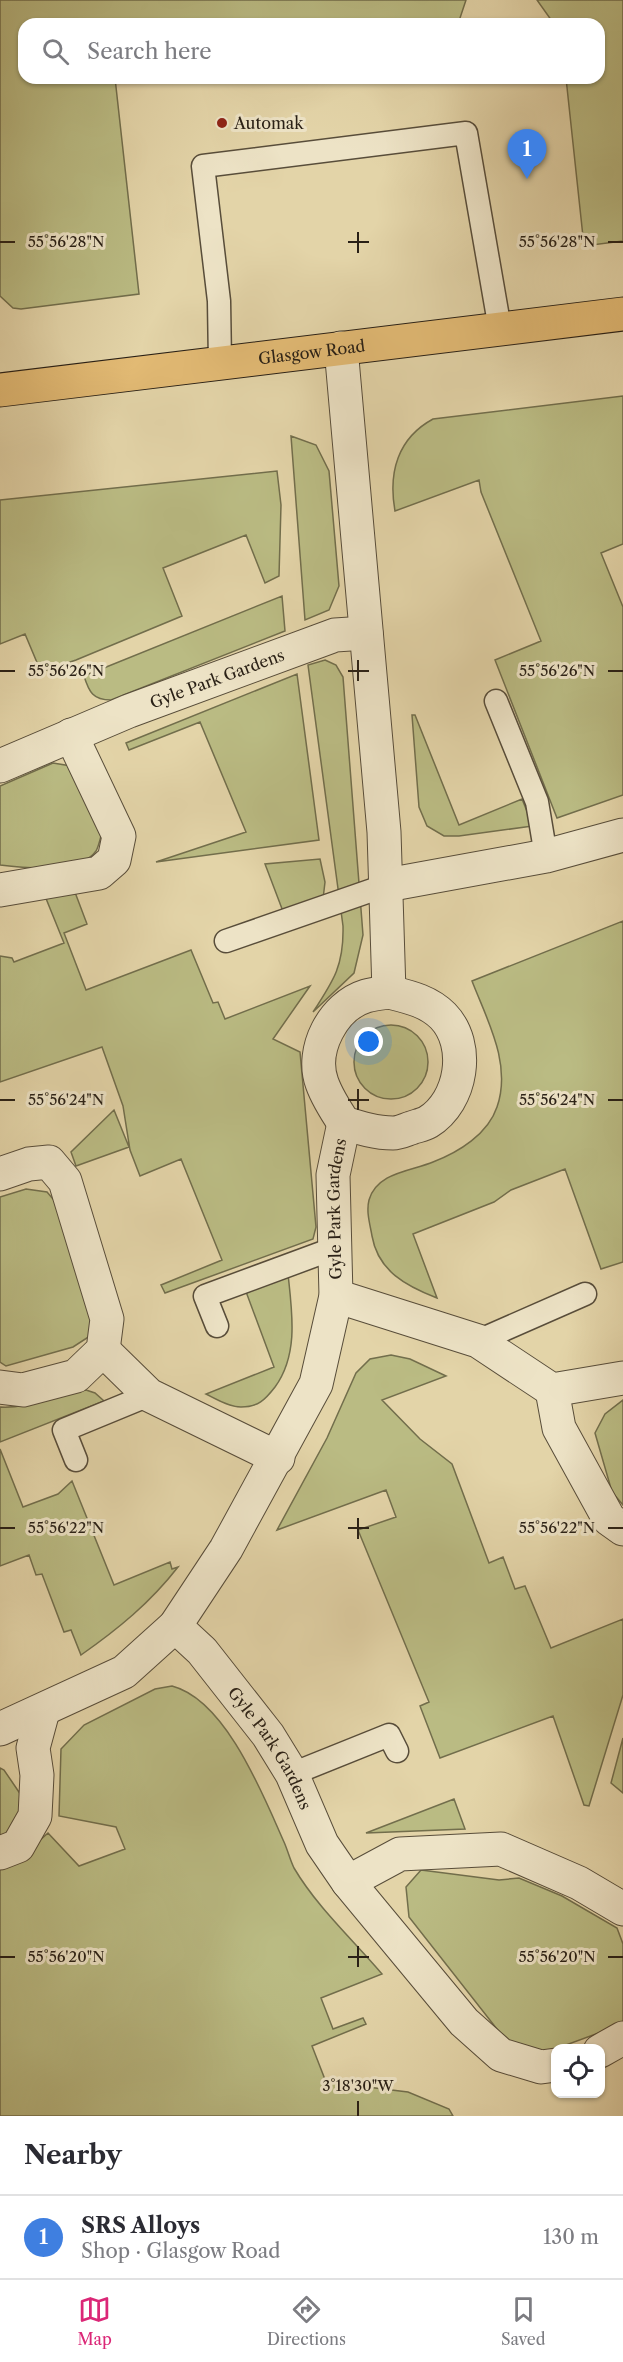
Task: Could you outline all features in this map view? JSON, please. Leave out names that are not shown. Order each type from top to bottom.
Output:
[{"type":"main road","name":"Glasgow Road","points":[[0,390],[623,314]]},
{"type":"street","points":[[341,348],[387,885],[389,992]]},
{"type":"street","name":"Gyle Park Gardens","points":[[0,766],[71,735],[335,635],[366,633]]},
{"type":"street","points":[[0,890],[99,873],[114,860],[120,836],[71,735]]},
{"type":"street","points":[[387,885],[546,856],[623,835]]},
{"type":"street","name":"Gyle Park Gardens","points":[[0,1729],[124,1672],[175,1626],[226,1549],[278,1458],[316,1384],[336,1296],[333,1175],[344,1124],[321,1081],[319,1056],[330,1025],[346,1007],[365,996],[389,992],[418,998],[443,1017],[456,1039],[460,1064],[456,1088],[446,1105],[428,1122],[396,1133],[371,1131],[344,1124]]},
{"type":"street","points":[[0,1174],[28,1164],[49,1162],[65,1180],[107,1319],[104,1350],[76,1376],[23,1390],[0,1387]]},
{"type":"street","name":"Gyle Park Gardens","points":[[336,1296],[478,1341],[552,1390]]},
{"type":"street","points":[[104,1350],[149,1395],[278,1458]]},
{"type":"street","points":[[623,1378],[552,1390],[560,1428],[609,1519],[623,1529]]},
{"type":"street","name":"Gyle Park Gardens","points":[[175,1626],[202,1651],[268,1734],[292,1774],[322,1844],[348,1882],[464,2022],[501,2055],[541,2067],[551,2066]]},
{"type":"street","points":[[0,1853],[18,1846],[36,1816],[37,1775],[33,1748],[43,1711]]},
{"type":"street","points":[[348,1882],[400,1854],[501,1850],[579,1883],[623,1909]]},
{"type":"street","points":[[605,2048],[623,2038]]},
{"type":"lane","points":[[219,363],[219,301],[204,166],[454,135],[466,134],[500,329]]},
{"type":"lane","points":[[496,701],[537,802],[546,856]]},
{"type":"lane","points":[[226,941],[387,885]]},
{"type":"lane","points":[[217,1326],[205,1296],[335,1248]]},
{"type":"lane","points":[[478,1341],[585,1294]]},
{"type":"lane","points":[[76,1460],[64,1430],[149,1395]]},
{"type":"lane","points":[[292,1774],[389,1734],[398,1751]]},
{"type":"green space","points":[[0,0],[466,0],[460,18],[18,18],[18,84],[116,84],[139,294],[21,309],[13,308],[0,296]]},
{"type":"green space","points":[[537,0],[623,0],[623,241],[584,246],[567,84],[605,84],[605,18],[550,18]]},
{"type":"green space","points":[[623,396],[623,544],[601,553],[623,607],[623,795],[557,818],[495,660],[541,641],[481,492],[479,480],[395,511],[393,483],[395,470],[398,458],[411,436],[433,419]]},
{"type":"green space","points":[[291,436],[316,445],[329,471],[339,586],[329,610],[305,620]]},
{"type":"green space","points":[[277,471],[281,505],[279,576],[265,583],[246,535],[163,568],[182,616],[41,672],[25,634],[0,644],[0,500]]},
{"type":"green space","points":[[282,596],[285,631],[111,700],[96,697],[88,686],[84,676]]},
{"type":"green space","points":[[325,660],[336,665],[343,677],[363,935],[354,973],[313,1012],[336,972],[343,940],[308,665]]},
{"type":"green space","points":[[297,674],[319,840],[156,862],[246,832],[200,722],[129,750],[126,743]]},
{"type":"green space","points":[[412,715],[415,715],[459,825],[522,799],[533,826],[444,836],[427,826],[419,807]]},
{"type":"green space","points":[[53,763],[71,766],[102,833],[96,851],[89,858],[65,866],[37,868],[0,865],[0,786]]},
{"type":"green space","points":[[320,859],[325,882],[323,899],[284,914],[265,864]]},
{"type":"green space","points":[[73,887],[87,924],[64,933],[86,990],[191,950],[213,1003],[218,1002],[225,1019],[310,986],[273,1039],[300,1052],[316,1227],[313,1239],[165,1293],[161,1285],[222,1260],[181,1159],[140,1176],[130,1150],[123,1106],[102,1047],[0,1082],[0,956],[12,958],[14,962],[64,943],[43,891]]},
{"type":"green space","points":[[623,921],[623,1262],[601,1269],[565,1169],[511,1190],[494,1202],[413,1234],[437,1298],[404,1282],[387,1268],[375,1248],[368,1209],[373,1191],[387,1178],[453,1153],[480,1134],[493,1117],[501,1091],[502,1075],[496,1042],[472,981]]},
{"type":"green space","points":[[384,1025],[398,1025],[412,1031],[422,1041],[428,1055],[426,1076],[412,1093],[398,1099],[384,1099],[370,1093],[360,1083],[354,1069],[354,1055],[360,1041],[370,1031]]},
{"type":"green space","points":[[114,1110],[129,1147],[76,1166],[71,1152]]},
{"type":"green space","points":[[26,1189],[47,1192],[59,1206],[92,1319],[90,1336],[73,1347],[6,1366],[0,1362],[0,1197]]},
{"type":"green space","points":[[288,1274],[292,1318],[291,1347],[283,1374],[275,1387],[261,1402],[247,1407],[232,1406],[206,1394],[274,1367],[245,1289]]},
{"type":"green space","points":[[391,1355],[410,1359],[446,1376],[382,1400],[420,1439],[452,1464],[489,1563],[503,1557],[515,1589],[525,1586],[551,1648],[623,1619],[623,1695],[589,1806],[584,1805],[553,1716],[440,1758],[420,1706],[429,1702],[358,1530],[396,1517],[386,1490],[277,1530],[327,1438],[356,1373],[370,1359]]},
{"type":"green space","points":[[86,1390],[95,1393],[104,1401],[0,1442],[0,1407],[22,1406]]},
{"type":"green space","points":[[623,1400],[623,1505],[612,1492],[595,1433],[605,1414]]},
{"type":"green space","points":[[0,1449],[23,1507],[58,1494],[72,1481],[114,1585],[170,1562],[172,1569],[178,1567],[133,1615],[81,1655],[71,1630],[64,1632],[42,1574],[36,1575],[29,1555],[0,1566]]},
{"type":"green space","points":[[172,1686],[191,1695],[226,1729],[254,1776],[294,1868],[324,1910],[382,1974],[321,1998],[333,2029],[363,2018],[366,2024],[312,2046],[326,2082],[408,2092],[449,2109],[453,2116],[0,2116],[0,1860],[40,1840],[48,1833],[79,1866],[125,1849],[116,1827],[59,1816],[61,1749],[84,1725],[155,1689]]},
{"type":"green space","points":[[623,1738],[623,1793],[611,1783]]},
{"type":"green space","points":[[0,1768],[4,1770],[23,1798],[19,1816],[11,1833],[0,1837]]},
{"type":"green space","points":[[454,1799],[465,1829],[366,1833]]},
{"type":"green space","points":[[421,1870],[499,1880],[519,1878],[562,1896],[617,1928],[623,1944],[623,2024],[569,2044],[551,2044],[551,2051],[547,2052],[524,2050],[504,2038],[409,1917],[406,1887]]},
{"type":"place","name":"Automak","points":[[222,123]]},
{"type":"place","name":"SRS Alloys","points":[[527,179]]}]
